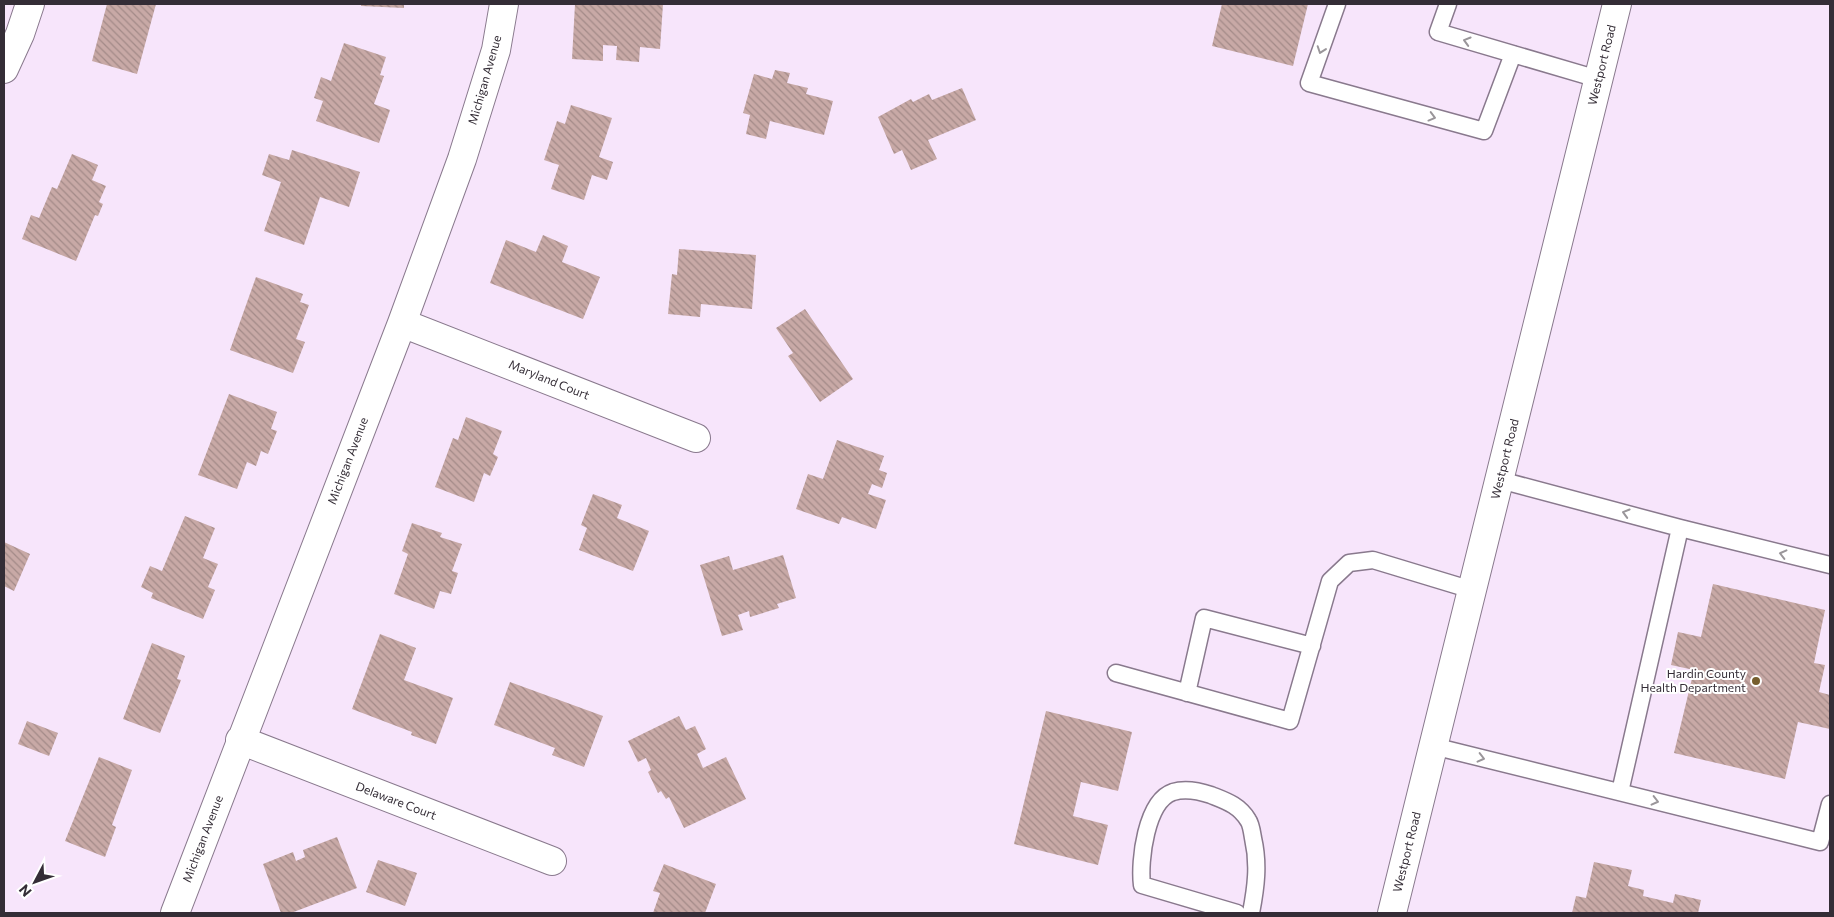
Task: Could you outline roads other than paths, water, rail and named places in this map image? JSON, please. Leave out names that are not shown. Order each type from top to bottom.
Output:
[{"type":"street","points":[[4,69],[20,34],[30,4]]},
{"type":"street","name":"Michigan Avenue","points":[[175,913],[402,323],[462,158],[496,50],[504,4]]},
{"type":"street","name":"Westport Road","points":[[1392,913],[1617,4]]},
{"type":"street","name":"Maryland Court","points":[[402,323],[696,438]]},
{"type":"street","name":"Delaware Court","points":[[240,740],[552,861]]},
{"type":"lane","points":[[1337,4],[1309,83],[1484,131],[1513,54]]},
{"type":"lane","points":[[1448,4],[1438,32],[1598,79]]},
{"type":"lane","points":[[1500,480],[1680,528],[1830,565]]},
{"type":"lane","points":[[1620,792],[1680,528]]},
{"type":"lane","points":[[1116,673],[1290,722],[1330,581],[1348,563],[1373,560],[1472,590]]},
{"type":"lane","points":[[1187,693],[1204,618],[1312,646]]},
{"type":"lane","points":[[1433,746],[1820,842],[1830,804]]},
{"type":"lane","points":[[1237,913],[1142,884],[1140,866],[1148,829],[1156,806],[1173,792],[1196,790],[1233,803],[1249,821],[1257,857],[1257,881],[1251,913]]},
{"type":"place","name":"Hardin County Health Department","points":[[1756,681]]}]
